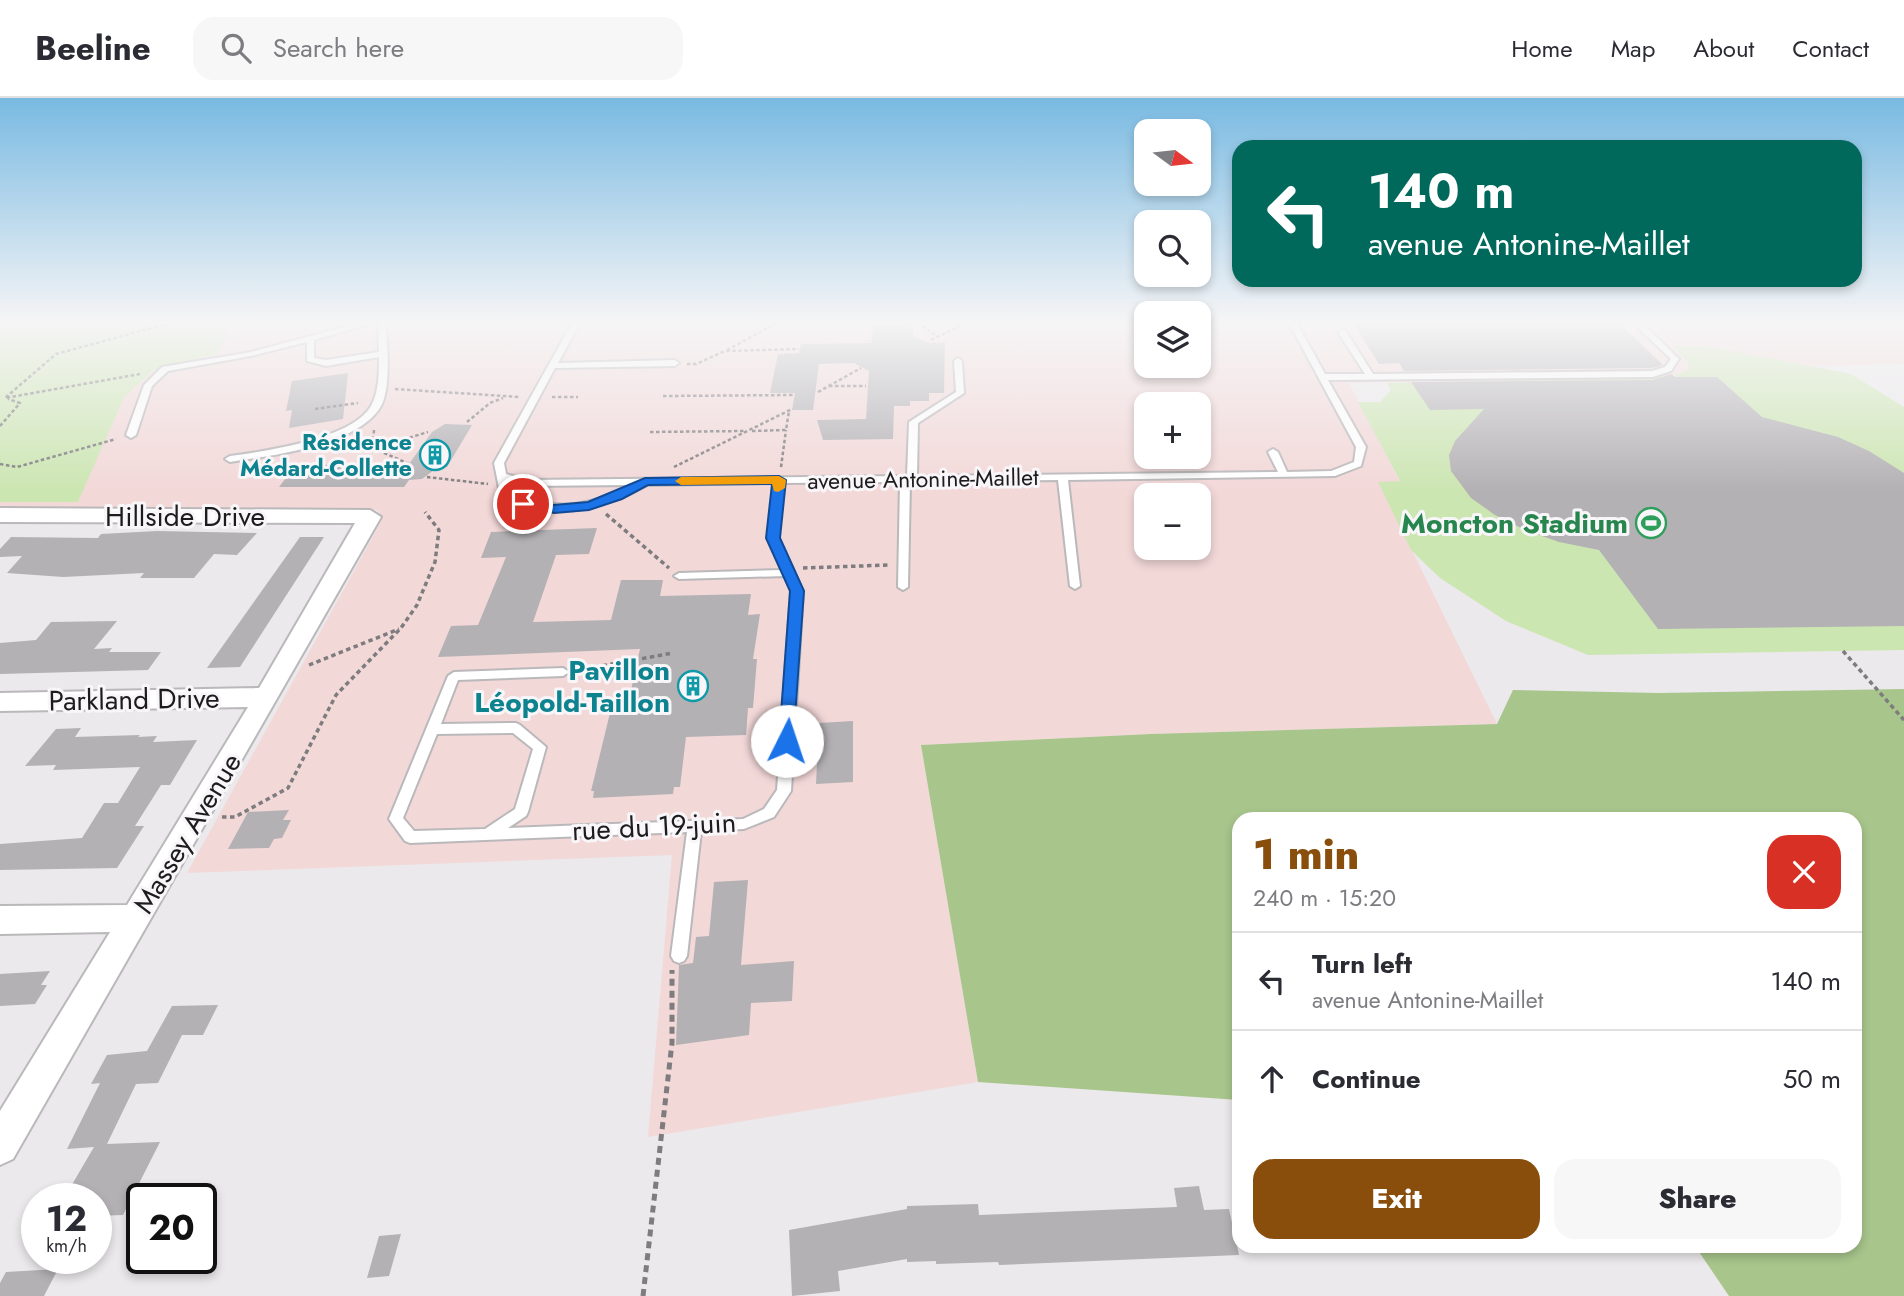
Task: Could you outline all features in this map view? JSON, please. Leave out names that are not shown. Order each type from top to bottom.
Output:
[{"type":"street","name":"Hillside Drive","points":[[0,516],[370,517]]},
{"type":"street","name":"Massey Avenue","points":[[0,1146],[273,687],[370,517]]},
{"type":"street","name":"Parkland Drive","points":[[0,702],[273,687]]},
{"type":"street","points":[[0,920],[136,918]]},
{"type":"lane","points":[[131,435],[148,385],[154,379]]},
{"type":"lane","points":[[230,459],[281,452],[331,436],[365,419],[377,402],[380,379]]},
{"type":"lane","points":[[545,379],[499,463],[505,493],[523,504],[554,509],[595,504],[618,497],[645,482]]},
{"type":"lane","points":[[903,587],[908,479],[914,422],[960,393],[959,379]]},
{"type":"lane","name":"avenue Antonine-Maillet","points":[[502,481],[527,483],[1332,474],[1358,464],[1361,447],[1324,379]]},
{"type":"lane","points":[[1273,453],[1284,475]]},
{"type":"lane","points":[[1063,477],[1076,586]]},
{"type":"lane","name":"rue du 19-juin","points":[[433,729],[396,819],[410,837],[744,824],[769,813],[784,791],[797,591],[773,538],[779,480]]},
{"type":"lane","points":[[679,576],[788,571]]},
{"type":"lane","points":[[488,834],[521,812],[540,747],[516,728],[433,729],[454,676],[563,672]]},
{"type":"lane","points":[[679,956],[695,826]]},
{"type":"path","points":[[5,398],[27,379]]},
{"type":"path","points":[[5,398],[110,379]]},
{"type":"path","points":[[818,392],[840,379]]},
{"type":"path","points":[[826,386],[866,386]]},
{"type":"path","points":[[379,388],[505,397],[578,397]]},
{"type":"path","points":[[663,396],[794,395]]},
{"type":"path","points":[[467,422],[490,403],[505,397]]},
{"type":"path","points":[[0,426],[20,403],[5,398]]},
{"type":"path","points":[[316,409],[377,402],[373,448]]},
{"type":"path","points":[[645,482],[790,410],[779,480]]},
{"type":"path","points":[[650,432],[786,430]]},
{"type":"path","points":[[373,448],[428,432]]},
{"type":"path","points":[[0,464],[17,467],[131,435]]},
{"type":"path","points":[[373,448],[409,464]]},
{"type":"path","points":[[427,477],[502,481]]},
{"type":"path","points":[[595,504],[679,576]]},
{"type":"path","points":[[195,818],[235,817],[288,788],[336,695],[401,628],[417,605],[435,562],[439,530],[425,512]]},
{"type":"path","points":[[788,571],[904,564]]},
{"type":"path","points":[[273,687],[401,628]]},
{"type":"path","points":[[1843,651],[1904,720]]},
{"type":"path","points":[[563,672],[673,653]]},
{"type":"path","points":[[643,1296],[672,1043],[673,966],[679,956]]},
{"type":"shaded area","points":[[0,379],[1569,379],[1349,383],[1400,482],[1379,483],[1497,724],[1151,734],[921,745],[978,1082],[648,1137],[672,855],[187,873],[381,522],[378,510],[0,508]]},
{"type":"green space","points":[[0,379],[144,379],[124,397],[78,502],[0,502]]},
{"type":"green space","name":"Moncton Stadium","points":[[1581,379],[1859,379],[1904,407],[1904,650],[1588,655],[1506,621],[1440,578],[1411,550],[1378,482],[1400,481],[1358,402],[1380,402],[1391,390],[1387,383]]},
{"type":"green space","points":[[1904,689],[1904,1296],[1729,1296],[1700,1253],[1862,1253],[1862,812],[1232,812],[1232,1100],[978,1082],[921,745],[1151,734],[1497,724],[1513,690],[1659,693]]},
{"type":"building","points":[[347,379],[343,419],[289,428],[292,410],[286,411],[292,381]]},
{"type":"building","points":[[773,379],[817,379],[813,410],[792,410],[795,393],[770,393]]},
{"type":"building","points":[[869,379],[944,379],[944,393],[929,393],[929,401],[910,401],[910,406],[894,406],[893,439],[823,440],[817,420],[866,419]]},
{"type":"building","name":"Moncton Stadium","points":[[1719,379],[1762,417],[1838,437],[1869,451],[1904,473],[1904,626],[1658,629],[1599,550],[1559,542],[1525,530],[1495,515],[1471,498],[1451,471],[1449,455],[1455,441],[1484,409],[1430,410],[1411,382]]},
{"type":"building","name":"Résidence Médard-Collette","points":[[445,424],[472,425],[447,467],[434,470],[422,479],[409,480],[404,487],[279,487],[293,469],[311,465],[409,464],[432,432]]},
{"type":"building","points":[[597,528],[589,554],[556,555],[533,622],[611,620],[621,580],[663,580],[660,596],[751,594],[748,615],[760,614],[753,659],[757,659],[753,708],[748,708],[746,735],[686,737],[680,787],[674,787],[673,794],[593,798],[594,791],[591,791],[610,713],[626,713],[640,649],[438,657],[451,626],[478,625],[506,557],[481,558],[491,532]]},
{"type":"building","points":[[157,531],[257,533],[237,555],[214,554],[194,578],[140,578],[144,573],[63,577],[7,573],[22,556],[0,557],[0,549],[11,537],[98,538],[101,534]]},
{"type":"building","points":[[300,537],[324,537],[240,667],[207,668]]},
{"type":"building","points":[[117,621],[94,649],[112,648],[109,652],[161,652],[148,670],[0,674],[0,643],[36,640],[51,622]]},
{"type":"building","points":[[853,721],[853,782],[816,784],[819,723]]},
{"type":"building","points":[[81,728],[75,737],[140,735],[138,737],[157,736],[153,742],[197,740],[170,785],[161,785],[135,826],[144,826],[117,868],[0,870],[0,844],[82,838],[104,803],[118,803],[140,767],[53,770],[56,765],[25,766],[56,729]]},
{"type":"building","points":[[289,810],[283,820],[291,820],[282,838],[274,839],[269,848],[228,849],[248,812]]},
{"type":"building","points":[[748,880],[741,965],[794,961],[792,1001],[751,1003],[749,1035],[676,1045],[679,965],[693,963],[696,937],[709,936],[714,882]]},
{"type":"building","points":[[50,971],[41,985],[47,985],[35,1004],[0,1006],[0,974]]},
{"type":"building","points":[[218,1005],[203,1035],[182,1035],[158,1083],[136,1084],[107,1144],[160,1142],[139,1183],[126,1183],[126,1209],[123,1215],[112,1215],[112,1183],[73,1183],[94,1147],[67,1149],[100,1083],[91,1084],[107,1055],[147,1051],[172,1006]]},
{"type":"building","points":[[1199,1186],[1204,1210],[1229,1209],[1232,1253],[1239,1255],[999,1265],[998,1262],[936,1264],[936,1261],[907,1262],[907,1259],[838,1271],[840,1291],[792,1296],[789,1230],[907,1209],[907,1206],[978,1204],[979,1215],[1177,1207],[1174,1188]]},
{"type":"building","points":[[401,1234],[389,1276],[367,1278],[379,1236]]},
{"type":"building","points":[[6,1272],[55,1274],[44,1296],[0,1296],[0,1283]]},
{"type":"slow traffic","points":[[681,481],[779,480],[778,488]]},
{"type":"place","name":"Résidence Médard-Collette","points":[[435,455]]},
{"type":"place","name":"Moncton Stadium","points":[[1651,523]]},
{"type":"place","name":"Pavillon Léopold-Taillon","points":[[693,686]]},
{"type":"route","points":[[523,504],[554,509],[589,506],[618,497],[645,482],[779,480],[773,538],[797,591],[787,741]]}]
